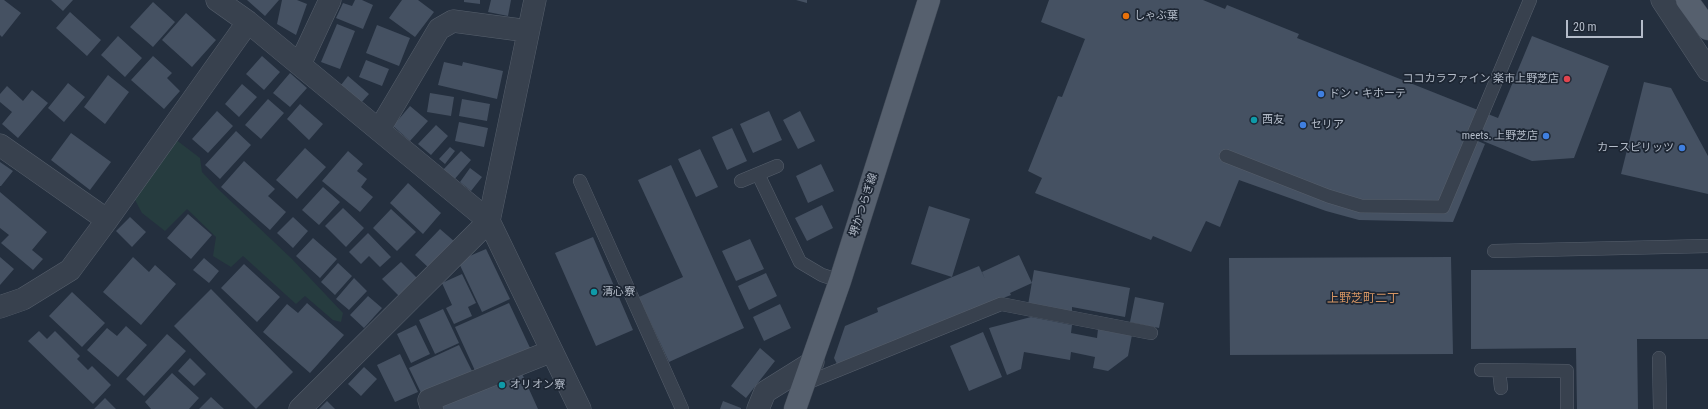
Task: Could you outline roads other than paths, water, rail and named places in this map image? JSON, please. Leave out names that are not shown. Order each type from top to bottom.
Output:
[{"type":"main road","name":"堺かつらぎ線","points":[[795,409],[813,362],[840,281],[929,0]]},
{"type":"main road","points":[[1687,0],[1708,29]]},
{"type":"street","points":[[217,0],[248,22],[300,64],[489,221],[580,409]]},
{"type":"street","points":[[300,64],[330,0]]},
{"type":"street","points":[[300,409],[489,221],[535,0]]},
{"type":"street","points":[[1662,0],[1708,70]]},
{"type":"street","points":[[379,130],[439,30],[454,21],[528,31]]},
{"type":"street","points":[[0,307],[23,299],[70,270],[248,22]]},
{"type":"street","points":[[0,145],[107,220]]},
{"type":"street","points":[[432,409],[429,400],[552,351]]},
{"type":"street","points":[[758,409],[765,392],[813,362]]},
{"type":"lane","points":[[1226,156],[1328,196],[1361,206],[1443,207],[1530,0]]},
{"type":"lane","points":[[741,181],[776,166]]},
{"type":"lane","points":[[758,174],[800,262],[822,275],[840,281]]},
{"type":"lane","points":[[580,181],[682,409]]},
{"type":"lane","points":[[1494,250],[1708,246]]},
{"type":"lane","points":[[804,384],[1001,304],[1151,332]]},
{"type":"lane","points":[[1659,358],[1660,409]]},
{"type":"lane","points":[[1481,370],[1566,371],[1567,409]]},
{"type":"lane","points":[[1499,370],[1500,388]]},
{"type":"place","name":"しゃぶ葉","points":[[1126,16]]},
{"type":"place","name":"ココカラファイン 楽市上野芝店","points":[[1567,79]]},
{"type":"place","name":"ドン・キホーテ","points":[[1321,94]]},
{"type":"place","name":"西友","points":[[1254,120]]},
{"type":"place","name":"セリア","points":[[1303,125]]},
{"type":"place","name":"meets. 上野芝店","points":[[1546,136]]},
{"type":"place","name":"カースピリッツ","points":[[1682,148]]},
{"type":"place","name":"清心寮","points":[[594,292]]},
{"type":"place","name":"オリオン寮","points":[[502,385]]},
{"type":"district","name":"上野芝町二丁","points":[[1363,299]]}]
